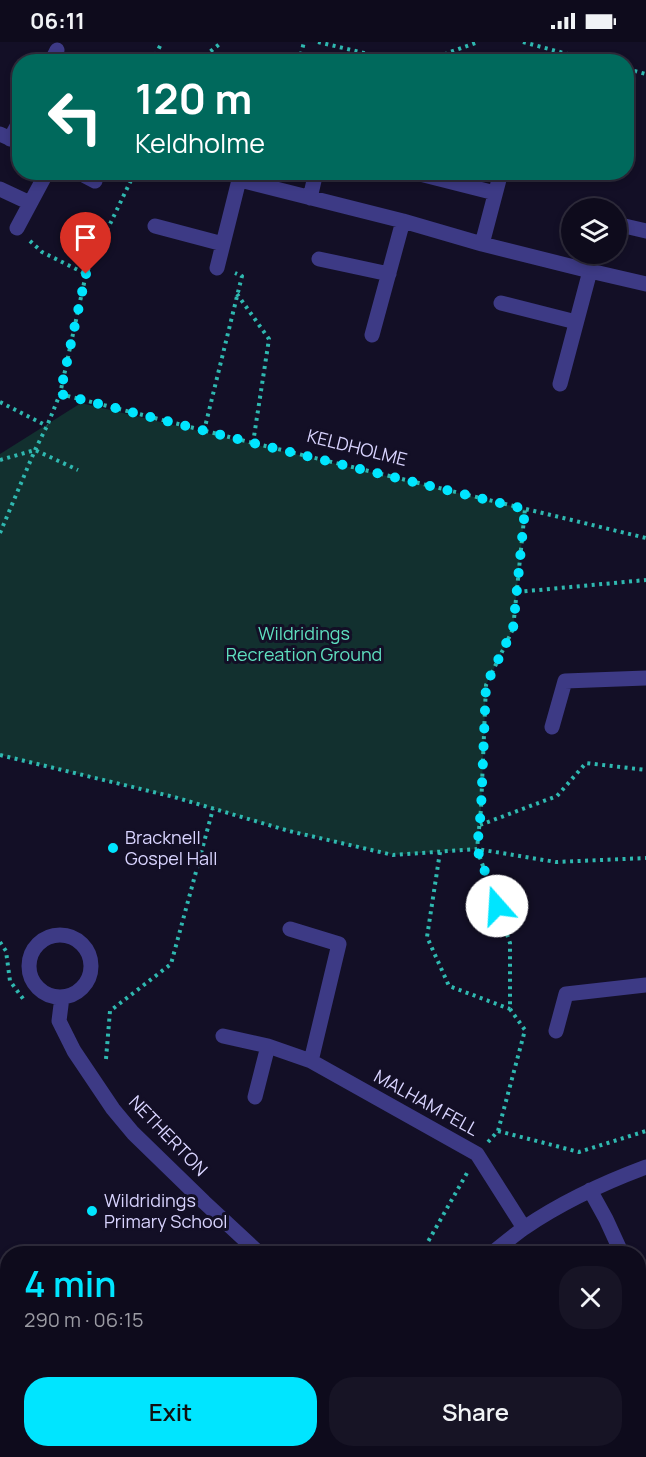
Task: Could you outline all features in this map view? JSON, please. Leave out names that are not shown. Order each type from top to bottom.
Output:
[{"type":"street","points":[[16,228],[43,180]]},
{"type":"street","points":[[217,268],[240,180]]},
{"type":"street","points":[[254,180],[310,198],[403,221],[482,244],[646,284]]},
{"type":"street","points":[[310,198],[314,180]]},
{"type":"street","points":[[444,180],[495,193]]},
{"type":"street","points":[[482,244],[499,180]]},
{"type":"street","points":[[0,189],[30,204]]},
{"type":"street","points":[[372,334],[403,221]]},
{"type":"street","points":[[155,226],[224,244]]},
{"type":"street","points":[[627,227],[646,231]]},
{"type":"street","points":[[319,258],[389,273]]},
{"type":"street","points":[[560,384],[590,271]]},
{"type":"street","points":[[501,303],[576,322]]},
{"type":"street","points":[[552,727],[565,681],[646,678]]},
{"type":"street","points":[[290,929],[339,944],[311,1061]]},
{"type":"street","points":[[61,935],[72,937],[84,946],[90,956],[91,966],[84,986],[75,993],[62,997],[51,996],[41,991],[33,982],[29,972],[32,951],[39,942],[51,936],[61,935]]},
{"type":"street","points":[[556,1031],[566,994],[646,985]]},
{"type":"street","name":"NETHERTON","points":[[62,997],[59,1021],[74,1051],[113,1109],[141,1140],[251,1246]]},
{"type":"street","name":"MALHAM FELL","points":[[223,1036],[311,1061],[477,1154],[524,1228]]},
{"type":"street","points":[[255,1097],[268,1047]]},
{"type":"street","points":[[501,1246],[524,1228],[565,1203],[646,1167]]},
{"type":"street","points":[[590,1190],[618,1246]]},
{"type":"path","points":[[207,54],[222,42]]},
{"type":"path","points":[[318,42],[368,54]]},
{"type":"path","points":[[445,54],[478,42]]},
{"type":"path","points":[[523,42],[567,54]]},
{"type":"path","points":[[0,533],[60,394],[86,274],[131,180]]},
{"type":"path","points":[[16,228],[42,252],[86,274]]},
{"type":"path","points":[[204,431],[242,276],[217,268]]},
{"type":"path","points":[[237,294],[269,339],[253,443]]},
{"type":"path","name":"KELDHOLME","points":[[60,394],[646,538]]},
{"type":"path","points":[[0,402],[47,426]]},
{"type":"path","points":[[0,460],[35,450],[78,470]]},
{"type":"path","points":[[510,1009],[510,943],[477,849],[486,685],[513,629],[525,509]]},
{"type":"path","points":[[517,591],[646,580]]},
{"type":"path","points":[[0,755],[174,797],[289,831],[393,855],[477,849],[556,862],[646,858]]},
{"type":"path","points":[[480,825],[557,796],[586,763],[646,770]]},
{"type":"path","points":[[106,1059],[110,1011],[171,964],[213,809]]},
{"type":"path","points":[[425,1246],[477,1154],[498,1131],[525,1030],[510,1009],[449,986],[427,937],[440,852]]},
{"type":"path","points":[[0,942],[6,951],[10,981],[24,1000]]},
{"type":"path","points":[[498,1131],[579,1152],[646,1131]]},
{"type":"green space","name":"Wildridings Recreation Ground","points":[[81,403],[525,509],[513,629],[486,685],[481,809],[477,849],[393,855],[289,831],[174,797],[0,755],[0,454]]},
{"type":"place","name":"Bracknell Gospel Hall","points":[[113,848]]},
{"type":"place","name":"Wildridings Primary School","points":[[92,1211]]},
{"type":"route","points":[[86,274],[60,394],[525,509],[513,629],[486,685],[481,810],[477,849],[497,906]]}]
